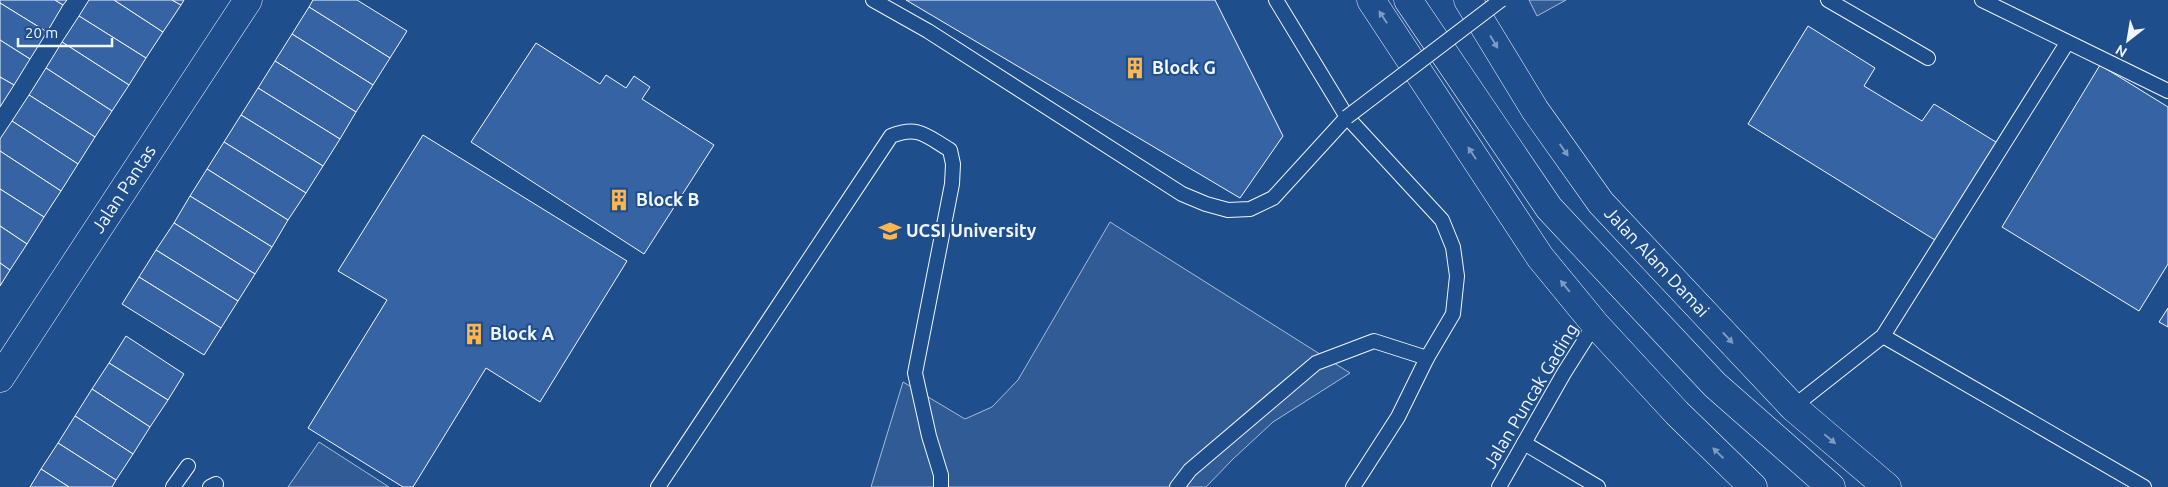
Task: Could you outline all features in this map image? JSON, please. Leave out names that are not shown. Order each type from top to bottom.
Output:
[{"type":"main road","name":"Jalan Pantas","points":[[0,378],[248,0]]},
{"type":"main road","points":[[1371,0],[1540,256],[1595,324],[1676,412],[1753,487]]},
{"type":"main road","points":[[1408,0],[1549,208],[1715,386],[1831,487]]},
{"type":"main road","points":[[1423,0],[1557,198],[1720,377],[1846,487]]},
{"type":"main road","name":"Jalan Alam Damai","points":[[1468,0],[1535,110],[1601,204],[1793,407],[1887,487]]},
{"type":"lane","points":[[873,0],[936,36],[1182,194],[1206,204],[1228,210],[1250,209],[1274,198],[1347,117],[1501,0]]},
{"type":"lane","points":[[1276,0],[1347,117],[1442,220],[1453,247],[1457,276],[1453,314],[1427,358],[1398,417],[1354,487]]},
{"type":"lane","points":[[1828,0],[1928,58]]},
{"type":"lane","points":[[1982,0],[2168,91]]},
{"type":"lane","points":[[1793,407],[1883,336],[2067,43]]},
{"type":"lane","points":[[658,487],[891,136],[906,130],[919,132],[950,150],[953,164],[952,184],[915,373],[929,436],[941,475],[941,487]]},
{"type":"lane","name":"Jalan Puncak Gading","points":[[1499,487],[1564,373],[1595,324]]},
{"type":"lane","points":[[1883,336],[2144,487]]},
{"type":"lane","points":[[1176,487],[1190,470],[1316,363],[1374,341],[1427,358]]},
{"type":"lane","points":[[1524,443],[1598,487]]},
{"type":"lane","points":[[173,487],[188,466]]},
{"type":"shaded area","points":[[1529,0],[1566,0],[1537,16]]},
{"type":"shaded area","points":[[1110,222],[1350,373],[1273,422],[1206,487],[871,487],[903,382],[965,419],[992,407],[1018,380]]},
{"type":"shaded area","points":[[319,442],[389,487],[288,487]]},
{"type":"building","points":[[0,0],[55,0],[63,5],[47,32],[0,3]]},
{"type":"building","points":[[55,0],[67,0],[63,5]]},
{"type":"building","points":[[89,0],[114,0],[163,32],[146,58],[79,16]]},
{"type":"building","points":[[114,0],[172,0],[181,5],[163,32]]},
{"type":"building","points":[[172,0],[184,0],[181,5]]},
{"type":"building","points":[[313,0],[357,0],[407,31],[390,58],[309,7]]},
{"type":"building","name":"Block G","points":[[906,0],[1215,0],[1283,136],[1240,198]]},
{"type":"building","points":[[0,3],[47,32],[30,59],[0,40]]},
{"type":"building","points":[[309,7],[390,58],[373,85],[292,34]]},
{"type":"building","points":[[79,16],[146,58],[129,85],[62,42]]},
{"type":"building","points":[[1808,26],[1875,68],[1864,86],[1922,121],[1934,104],[2004,147],[1943,245],[1748,124]]},
{"type":"building","points":[[292,34],[373,85],[356,112],[275,61]]},
{"type":"building","points":[[0,40],[30,59],[14,85],[0,77]]},
{"type":"building","points":[[62,42],[129,85],[112,111],[46,68]]},
{"type":"building","name":"Block B","points":[[536,43],[600,84],[606,75],[626,88],[634,76],[650,87],[642,99],[714,145],[644,254],[471,142]]},
{"type":"building","points":[[275,61],[356,112],[340,139],[258,88]]},
{"type":"building","points":[[2100,65],[2168,107],[2168,264],[2139,311],[2002,227]]},
{"type":"building","points":[[46,68],[112,111],[95,137],[29,95]]},
{"type":"building","points":[[0,77],[14,85],[0,107]]},
{"type":"building","points":[[258,88],[340,139],[323,166],[241,115]]},
{"type":"building","points":[[29,95],[95,137],[78,164],[12,121]]},
{"type":"building","points":[[241,115],[323,166],[306,193],[224,142]]},
{"type":"building","points":[[12,121],[78,164],[61,191],[0,151],[0,139]]},
{"type":"building","name":"Block A","points":[[423,135],[627,261],[540,402],[486,368],[413,487],[403,487],[308,428],[387,300],[338,271]]},
{"type":"building","points":[[224,142],[306,193],[288,220],[207,169]]},
{"type":"building","points":[[0,151],[61,191],[44,217],[0,189]]},
{"type":"building","points":[[207,169],[288,220],[272,247],[190,196]]},
{"type":"building","points":[[0,189],[44,217],[27,244],[0,226]]},
{"type":"building","points":[[190,196],[272,247],[255,274],[174,223]]},
{"type":"building","points":[[174,223],[255,274],[238,301],[156,250]]},
{"type":"building","points":[[0,226],[27,244],[10,270],[0,263]]},
{"type":"building","points":[[156,250],[238,301],[221,328],[139,277]]},
{"type":"building","points":[[0,263],[10,270],[0,286]]},
{"type":"building","points":[[139,277],[221,328],[204,355],[122,304]]},
{"type":"building","points":[[2168,308],[2168,327],[2159,322]]},
{"type":"building","points":[[126,336],[184,374],[168,400],[109,363]]},
{"type":"building","points":[[109,363],[168,400],[150,427],[92,389]]},
{"type":"building","points":[[92,389],[150,427],[133,454],[75,416]]},
{"type":"building","points":[[75,416],[133,454],[116,480],[58,443]]},
{"type":"building","points":[[58,443],[116,480],[112,487],[69,487],[41,469]]},
{"type":"building","points":[[41,469],[69,487],[30,487]]},
{"type":"place","name":"Block G","points":[[1135,68]]},
{"type":"place","name":"Block B","points":[[619,200]]},
{"type":"place","name":"UCSI University","points":[[890,231]]},
{"type":"place","name":"Block A","points":[[474,334]]}]
